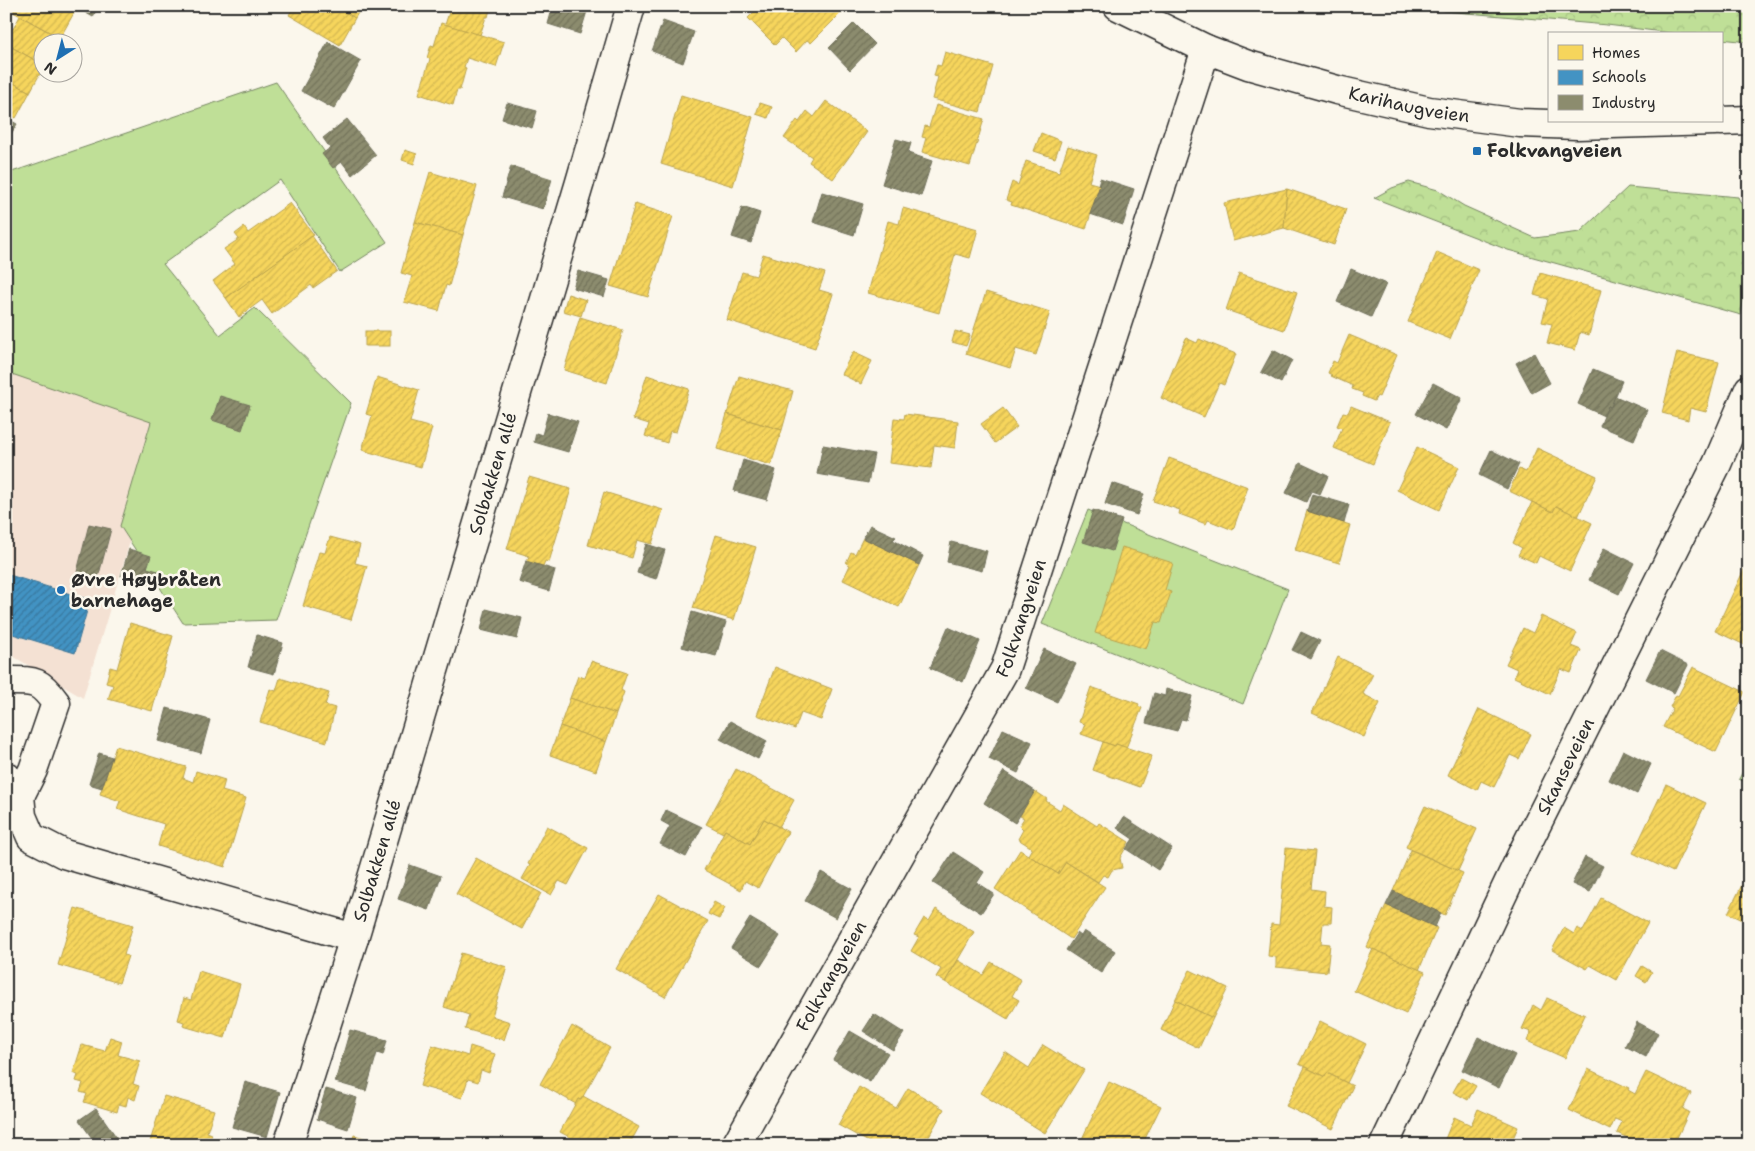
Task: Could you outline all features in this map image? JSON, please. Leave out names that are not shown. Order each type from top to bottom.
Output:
[{"type":"street","name":"Solbakken allé","points":[[288,1145],[354,938],[631,6]]},
{"type":"street","name":"Karihaugveien","points":[[1118,6],[1206,49],[1248,65],[1337,90],[1429,111],[1520,123],[1577,125],[1680,122]]},
{"type":"street","name":"Folkvangveien","points":[[736,1145],[1005,669],[1206,49]]},
{"type":"street","points":[[1722,121],[1749,120]]},
{"type":"street","name":"Skanseveien","points":[[1384,1145],[1522,854],[1717,464],[1749,389]]},
{"type":"street","name":"Solbakken allé","points":[[6,680],[32,681],[46,689],[56,703],[33,770],[13,786],[31,837],[64,854],[354,938]]},
{"type":"shaded area","name":"Øvre Høybråten barnehage","points":[[6,362],[167,418],[83,698],[6,652]]},
{"type":"green space","points":[[1438,6],[1749,6],[1749,42],[1722,39],[1722,32],[1663,32],[1607,25],[1444,11]]},
{"type":"green space","points":[[276,82],[387,242],[340,272],[280,180],[163,264],[220,335],[255,308],[351,403],[276,620],[183,623],[120,526],[151,422],[6,372],[6,174]]},
{"type":"green space","points":[[1409,182],[1438,190],[1464,206],[1535,238],[1580,232],[1628,187],[1738,197],[1749,221],[1749,257],[1741,315],[1508,250],[1374,198],[1392,188]]},
{"type":"green space","points":[[1088,510],[1288,589],[1243,704],[1042,624]]},
{"type":"green space","points":[[1749,759],[1749,784],[1739,779]]},
{"type":"building: Homes","points":[[10,6],[66,6],[75,11],[63,32],[49,32],[8,9]]},
{"type":"building: Homes","points":[[294,6],[335,6],[355,18],[340,45],[289,15]]},
{"type":"building: Homes","points":[[335,6],[362,6],[355,18]]},
{"type":"building: Homes","points":[[451,6],[491,6],[480,35],[445,25]]},
{"type":"building: Homes","points":[[760,6],[848,6],[811,43],[807,40],[796,52],[782,38],[775,45],[748,18]]},
{"type":"building: Homes","points":[[20,16],[49,32],[32,32],[32,58],[6,44],[6,25],[13,29]]},
{"type":"building: Homes","points":[[441,23],[504,42],[496,67],[467,58],[460,90],[457,90],[453,105],[419,94],[430,59],[427,58],[431,45],[434,46]]},
{"type":"building: Homes","points":[[6,44],[32,58],[32,82],[35,82],[30,92],[6,79]]},
{"type":"building: Homes","points":[[945,52],[993,66],[980,112],[932,99],[938,77],[934,76],[937,65],[941,66]]},
{"type":"building: Homes","points":[[6,79],[30,92],[16,118],[6,113]]},
{"type":"building: Homes","points":[[681,95],[753,117],[733,186],[661,164]]},
{"type":"building: Homes","points":[[826,101],[867,132],[833,179],[809,162],[812,157],[784,138],[797,120],[799,122],[807,111],[814,117]]},
{"type":"building: Homes","points":[[760,103],[772,107],[768,118],[756,114]]},
{"type":"building: Homes","points":[[936,105],[984,119],[970,166],[922,152],[926,138],[922,137],[925,126],[929,127]]},
{"type":"building: Homes","points":[[1041,133],[1061,141],[1055,158],[1034,151]]},
{"type":"building: Homes","points":[[1068,146],[1097,155],[1089,182],[1100,185],[1086,229],[1011,205],[1012,202],[1006,200],[1012,182],[1018,185],[1026,161],[1059,172]]},
{"type":"building: Homes","points":[[405,150],[417,154],[414,164],[402,160]]},
{"type":"building: Homes","points":[[430,172],[477,186],[463,235],[415,222]]},
{"type":"building: Homes","points":[[1287,189],[1284,228],[1233,241],[1224,203]]},
{"type":"building: Homes","points":[[1287,189],[1346,209],[1334,245],[1284,228]]},
{"type":"building: Homes","points":[[290,203],[314,235],[226,298],[213,281],[235,264],[224,249],[239,239],[235,234],[244,227],[248,233]]},
{"type":"building: Homes","points":[[635,204],[673,216],[648,297],[610,286]]},
{"type":"building: Homes","points":[[903,208],[978,229],[970,258],[955,254],[939,313],[868,293],[888,221],[899,224]]},
{"type":"building: Homes","points":[[415,222],[463,235],[449,286],[446,285],[439,311],[404,302],[412,276],[401,273]]},
{"type":"building: Homes","points":[[312,236],[337,271],[313,288],[311,285],[272,314],[262,300],[239,317],[226,298]]},
{"type":"building: Homes","points":[[1437,252],[1479,270],[1450,339],[1408,322]]},
{"type":"building: Homes","points":[[763,254],[825,273],[819,290],[833,294],[815,348],[727,320],[742,272],[756,276]]},
{"type":"building: Homes","points":[[1239,273],[1297,292],[1284,330],[1226,310]]},
{"type":"building: Homes","points":[[1540,273],[1601,290],[1589,335],[1580,332],[1575,350],[1547,343],[1552,324],[1542,322],[1548,299],[1534,295]]},
{"type":"building: Homes","points":[[986,292],[1050,312],[1036,355],[1016,349],[1010,368],[966,354]]},
{"type":"building: Homes","points":[[568,294],[586,300],[581,316],[563,311]]},
{"type":"building: Homes","points":[[580,317],[623,330],[607,383],[564,370]]},
{"type":"building: Homes","points":[[365,331],[390,331],[390,346],[365,346]]},
{"type":"building: Homes","points":[[955,331],[970,335],[966,346],[952,342]]},
{"type":"building: Homes","points":[[1349,335],[1397,355],[1379,397],[1377,396],[1374,401],[1362,396],[1363,393],[1352,389],[1353,386],[1328,373],[1333,361],[1337,363]]},
{"type":"building: Homes","points":[[1186,338],[1197,343],[1199,339],[1236,354],[1224,385],[1219,383],[1204,417],[1161,398]]},
{"type":"building: Homes","points":[[853,352],[872,361],[861,384],[841,374]]},
{"type":"building: Homes","points":[[1677,352],[1719,362],[1706,412],[1690,408],[1688,420],[1662,413]]},
{"type":"building: Homes","points":[[647,375],[689,389],[676,432],[670,431],[667,443],[645,436],[649,424],[633,419]]},
{"type":"building: Homes","points":[[739,376],[793,391],[782,430],[727,414]]},
{"type":"building: Homes","points":[[377,377],[419,390],[410,422],[432,428],[421,467],[362,450],[372,416],[366,414]]},
{"type":"building: Homes","points":[[1351,406],[1390,422],[1373,464],[1334,448],[1342,428],[1337,426],[1343,412],[1348,413]]},
{"type":"building: Homes","points":[[1003,408],[1017,427],[995,443],[981,424]]},
{"type":"building: Homes","points":[[727,414],[782,430],[771,465],[717,449]]},
{"type":"building: Homes","points":[[905,414],[958,421],[955,448],[934,445],[931,468],[889,463],[894,418],[904,419]]},
{"type":"building: Homes","points":[[1417,447],[1459,467],[1439,510],[1397,490]]},
{"type":"building: Homes","points":[[1537,448],[1597,476],[1578,517],[1556,506],[1553,512],[1509,491],[1519,469],[1526,472]]},
{"type":"building: Homes","points":[[1169,458],[1248,487],[1233,530],[1208,520],[1206,524],[1179,514],[1180,510],[1153,501]]},
{"type":"building: Homes","points":[[529,477],[571,489],[549,562],[545,561],[543,566],[527,562],[529,556],[507,549]]},
{"type":"building: Homes","points":[[604,492],[663,510],[652,544],[637,540],[632,558],[588,545]]},
{"type":"building: Homes","points":[[1532,502],[1553,512],[1556,506],[1592,523],[1570,571],[1539,556],[1536,563],[1518,555],[1522,548],[1513,543]]},
{"type":"building: Homes","points":[[1307,511],[1350,525],[1339,563],[1295,550]]},
{"type":"building: Homes","points":[[716,535],[756,547],[734,620],[693,608]]},
{"type":"building: Homes","points":[[330,537],[360,545],[355,563],[367,566],[351,620],[303,606],[319,552],[325,553]]},
{"type":"building: Homes","points":[[863,538],[919,565],[899,607],[843,580],[850,565],[846,563],[851,552],[855,554]]},
{"type":"building: Homes","points":[[1122,547],[1173,563],[1165,590],[1171,592],[1161,623],[1155,622],[1146,649],[1095,633]]},
{"type":"building: Homes","points":[[1749,559],[1749,647],[1715,631]]},
{"type":"building: Homes","points":[[1541,616],[1577,633],[1571,646],[1581,650],[1571,673],[1561,669],[1550,694],[1514,677],[1517,669],[1506,664],[1523,628],[1533,633]]},
{"type":"building: Homes","points":[[130,623],[173,636],[152,711],[108,699],[113,685],[106,683],[110,667],[117,669]]},
{"type":"building: Homes","points":[[1338,657],[1373,674],[1363,694],[1380,703],[1364,737],[1312,713]]},
{"type":"building: Homes","points":[[591,661],[627,673],[621,690],[624,692],[616,714],[570,698],[578,676],[585,678]]},
{"type":"building: Homes","points":[[775,667],[832,689],[821,720],[801,713],[795,729],[757,715]]},
{"type":"building: Homes","points":[[1693,667],[1745,692],[1716,752],[1663,727],[1673,708],[1670,707],[1676,695],[1678,696]]},
{"type":"building: Homes","points":[[280,678],[329,693],[325,705],[335,708],[327,742],[260,722],[270,689],[276,691]]},
{"type":"building: Homes","points":[[1091,687],[1139,704],[1138,706],[1142,708],[1126,748],[1081,734],[1085,724],[1079,722]]},
{"type":"building: Homes","points":[[570,698],[616,714],[606,742],[560,726]]},
{"type":"building: Homes","points":[[1479,709],[1531,734],[1519,759],[1510,755],[1494,787],[1481,781],[1477,790],[1448,775]]},
{"type":"building: Homes","points":[[560,726],[606,742],[596,771],[550,755]]},
{"type":"building: Homes","points":[[1103,742],[1115,746],[1116,744],[1152,756],[1140,787],[1093,770]]},
{"type":"building: Homes","points":[[116,746],[186,767],[183,778],[193,782],[196,771],[225,780],[222,791],[246,798],[225,867],[158,846],[164,824],[117,809],[120,801],[100,794]]},
{"type":"building: Homes","points":[[736,769],[794,800],[779,827],[764,819],[750,844],[725,830],[723,833],[706,824]]},
{"type":"building: Homes","points":[[1666,784],[1706,803],[1673,872],[1633,853]]},
{"type":"building: Homes","points":[[1035,791],[1060,810],[1063,804],[1097,826],[1099,823],[1129,842],[1120,858],[1122,868],[1112,870],[1108,877],[1103,875],[1098,882],[1066,862],[1058,874],[1028,855],[1032,848],[1018,839],[1023,830],[1019,826],[1024,818],[1020,816]]},
{"type":"building: Homes","points":[[1425,806],[1477,829],[1458,871],[1406,847]]},
{"type":"building: Homes","points":[[764,819],[788,832],[758,888],[745,881],[741,890],[704,870],[725,830],[750,844]]},
{"type":"building: Homes","points":[[547,826],[588,848],[568,885],[559,881],[551,895],[522,879]]},
{"type":"building: Homes","points":[[1286,848],[1315,851],[1311,889],[1325,891],[1324,906],[1332,907],[1331,923],[1323,923],[1321,943],[1330,944],[1327,972],[1276,967],[1276,957],[1268,956],[1271,924],[1279,925]]},
{"type":"building: Homes","points":[[1020,850],[1058,874],[1066,862],[1105,887],[1071,939],[995,889]]},
{"type":"building: Homes","points":[[1411,850],[1463,873],[1445,915],[1393,891]]},
{"type":"building: Homes","points":[[476,858],[541,893],[522,929],[456,894]]},
{"type":"building: Homes","points":[[1749,871],[1749,923],[1728,913]]},
{"type":"building: Homes","points":[[659,894],[708,921],[665,997],[616,969]]},
{"type":"building: Homes","points":[[1601,898],[1648,923],[1617,980],[1590,965],[1587,969],[1552,950],[1564,928],[1574,934],[1577,928],[1583,931]]},
{"type":"building: Homes","points":[[714,902],[725,908],[719,919],[708,914]]},
{"type":"building: Homes","points":[[1386,905],[1437,928],[1419,970],[1367,947]]},
{"type":"building: Homes","points":[[75,908],[133,925],[124,955],[128,956],[119,983],[58,965]]},
{"type":"building: Homes","points":[[936,909],[974,932],[945,982],[936,977],[941,969],[911,951],[919,937],[914,935],[924,918],[929,921]]},
{"type":"building: Homes","points":[[1373,949],[1425,972],[1406,1014],[1354,991]]},
{"type":"building: Homes","points":[[461,953],[507,967],[492,1016],[510,1022],[504,1040],[465,1029],[469,1015],[444,1007]]},
{"type":"building: Homes","points":[[958,960],[983,975],[991,962],[1021,980],[1012,996],[1019,1000],[1008,1019],[945,982]]},
{"type":"building: Homes","points":[[1642,966],[1652,972],[1646,982],[1636,976]]},
{"type":"building: Homes","points":[[1190,970],[1228,988],[1213,1018],[1175,1000]]},
{"type":"building: Homes","points":[[199,971],[240,984],[225,1038],[183,1026],[184,1022],[178,1020],[184,998],[191,1000]]},
{"type":"building: Homes","points":[[1547,998],[1585,1015],[1565,1058],[1527,1041],[1531,1032],[1522,1029],[1533,1005],[1541,1010]]},
{"type":"building: Homes","points":[[1175,1000],[1213,1018],[1199,1048],[1161,1030]]},
{"type":"building: Homes","points":[[1320,1021],[1366,1044],[1347,1083],[1327,1073],[1325,1077],[1299,1064]]},
{"type":"building: Homes","points":[[572,1026],[610,1048],[581,1100],[578,1099],[576,1104],[540,1084]]},
{"type":"building: Homes","points":[[110,1037],[122,1041],[118,1055],[140,1061],[133,1084],[139,1086],[135,1100],[128,1097],[126,1106],[119,1104],[117,1112],[84,1102],[87,1094],[80,1092],[83,1083],[76,1081],[78,1075],[73,1073],[82,1045],[105,1051]]},
{"type":"building: Homes","points":[[432,1045],[468,1056],[470,1046],[495,1054],[489,1073],[481,1070],[478,1082],[468,1079],[462,1098],[420,1086]]},
{"type":"building: Homes","points":[[1043,1045],[1084,1070],[1045,1133],[980,1093],[1005,1052],[1029,1068]]},
{"type":"building: Homes","points":[[1305,1067],[1325,1077],[1327,1073],[1353,1086],[1333,1129],[1286,1106]]},
{"type":"building: Homes","points":[[1588,1069],[1629,1088],[1628,1090],[1635,1094],[1646,1072],[1691,1093],[1683,1109],[1689,1112],[1676,1140],[1670,1137],[1666,1145],[1643,1145],[1617,1133],[1622,1122],[1615,1119],[1610,1130],[1569,1110]]},
{"type":"building: Homes","points":[[1461,1078],[1476,1086],[1468,1100],[1453,1092]]},
{"type":"building: Homes","points":[[1109,1082],[1161,1106],[1142,1145],[1083,1145],[1080,1143]]},
{"type":"building: Homes","points":[[859,1087],[896,1108],[908,1088],[944,1109],[924,1145],[874,1145],[838,1125]]},
{"type":"building: Homes","points":[[164,1096],[214,1110],[207,1132],[212,1134],[209,1145],[149,1145]]},
{"type":"building: Homes","points":[[583,1096],[639,1127],[629,1145],[575,1145],[577,1141],[560,1132],[578,1099],[581,1100]]},
{"type":"building: Homes","points":[[1478,1109],[1518,1127],[1510,1145],[1459,1145],[1445,1139],[1454,1117],[1471,1125]]},
{"type":"building: Homes","points":[[354,1135],[389,1145],[351,1145]]},
{"type":"building: Schools","points":[[6,574],[90,600],[75,653],[6,632]]},
{"type":"building: Industry","points":[[74,6],[98,6],[93,17]]},
{"type":"building: Industry","points":[[553,6],[583,6],[588,8],[580,34],[548,24]]},
{"type":"building: Industry","points":[[663,21],[694,32],[683,63],[652,51]]},
{"type":"building: Industry","points":[[854,23],[875,44],[850,70],[829,48]]},
{"type":"building: Industry","points":[[328,42],[361,61],[334,109],[301,91]]},
{"type":"building: Industry","points":[[507,103],[537,111],[532,128],[502,119]]},
{"type":"building: Industry","points":[[6,118],[17,124],[6,142]]},
{"type":"building: Industry","points":[[347,119],[376,155],[352,175],[342,162],[333,168],[322,154],[330,148],[323,138]]},
{"type":"building: Industry","points":[[896,139],[911,143],[908,153],[932,161],[921,196],[882,184]]},
{"type":"building: Industry","points":[[511,166],[552,179],[543,209],[502,197]]},
{"type":"building: Industry","points":[[1100,178],[1134,189],[1123,225],[1090,214],[1100,185],[1098,185]]},
{"type":"building: Industry","points":[[822,192],[863,204],[854,235],[813,222]]},
{"type":"building: Industry","points":[[742,207],[760,213],[751,243],[732,237]]},
{"type":"building: Industry","points":[[1351,269],[1386,284],[1371,317],[1337,302]]},
{"type":"building: Industry","points":[[578,271],[609,280],[604,297],[573,288]]},
{"type":"building: Industry","points":[[1273,350],[1292,360],[1281,383],[1261,372]]},
{"type":"building: Industry","points":[[1534,353],[1550,383],[1532,393],[1516,363]]},
{"type":"building: Industry","points":[[1593,369],[1622,381],[1611,407],[1608,406],[1604,416],[1578,404]]},
{"type":"building: Industry","points":[[1433,383],[1462,398],[1446,430],[1416,414]]},
{"type":"building: Industry","points":[[220,396],[250,405],[242,430],[212,420]]},
{"type":"building: Industry","points":[[1615,396],[1647,410],[1634,440],[1600,426],[1608,406],[1611,407]]},
{"type":"building: Industry","points":[[548,413],[578,422],[568,452],[534,442],[536,433],[542,435]]},
{"type":"building: Industry","points":[[823,445],[874,454],[868,483],[817,474]]},
{"type":"building: Industry","points":[[1491,450],[1519,464],[1507,489],[1479,475]]},
{"type":"building: Industry","points":[[743,460],[776,470],[767,500],[734,491]]},
{"type":"building: Industry","points":[[1300,463],[1328,476],[1320,494],[1311,491],[1306,502],[1286,493]]},
{"type":"building: Industry","points":[[1112,483],[1144,494],[1137,515],[1105,504]]},
{"type":"building: Industry","points":[[1312,494],[1349,505],[1344,523],[1307,511]]},
{"type":"building: Industry","points":[[1093,510],[1122,520],[1112,551],[1083,542]]},
{"type":"building: Industry","points":[[89,524],[111,529],[98,578],[77,572]]},
{"type":"building: Industry","points":[[870,525],[896,537],[893,540],[923,556],[919,565],[863,538]]},
{"type":"building: Industry","points":[[951,542],[987,551],[982,571],[947,562]]},
{"type":"building: Industry","points":[[646,544],[665,550],[656,579],[637,573]]},
{"type":"building: Industry","points":[[1604,548],[1634,563],[1619,594],[1589,580]]},
{"type":"building: Industry","points":[[129,549],[151,556],[147,568],[162,572],[157,587],[121,576]]},
{"type":"building: Industry","points":[[526,561],[555,570],[549,591],[519,582]]},
{"type":"building: Industry","points":[[486,609],[522,618],[517,639],[481,630]]},
{"type":"building: Industry","points":[[692,612],[726,622],[716,656],[682,647]]},
{"type":"building: Industry","points":[[948,627],[980,641],[963,682],[930,668]]},
{"type":"building: Industry","points":[[1301,632],[1320,641],[1311,659],[1292,650]]},
{"type":"building: Industry","points":[[257,635],[283,643],[274,674],[248,667]]},
{"type":"building: Industry","points":[[1044,649],[1076,664],[1057,702],[1026,688]]},
{"type":"building: Industry","points":[[1660,651],[1688,665],[1674,693],[1646,679]]},
{"type":"building: Industry","points":[[1166,689],[1192,696],[1186,720],[1181,719],[1177,731],[1146,723],[1154,693],[1165,696]]},
{"type":"building: Industry","points":[[167,708],[210,720],[201,753],[158,741]]},
{"type":"building: Industry","points":[[730,721],[767,741],[758,759],[720,739]]},
{"type":"building: Industry","points":[[1003,729],[1032,742],[1018,773],[989,759]]},
{"type":"building: Industry","points":[[1623,750],[1651,764],[1637,794],[1609,780]]},
{"type":"building: Industry","points":[[99,753],[112,757],[102,788],[89,784]]},
{"type":"building: Industry","points":[[1004,771],[1035,791],[1015,823],[984,803]]},
{"type":"building: Industry","points":[[666,810],[702,827],[686,857],[660,844],[670,826],[661,821]]},
{"type":"building: Industry","points":[[1124,817],[1172,848],[1158,870],[1126,849],[1133,839],[1117,828]]},
{"type":"building: Industry","points":[[953,852],[984,872],[977,883],[994,894],[981,913],[933,883]]},
{"type":"building: Industry","points":[[1585,857],[1603,866],[1590,892],[1572,884]]},
{"type":"building: Industry","points":[[410,865],[441,876],[429,910],[398,899]]},
{"type":"building: Industry","points":[[821,872],[852,889],[836,918],[805,901]]},
{"type":"building: Industry","points":[[1393,891],[1441,913],[1435,927],[1386,905]]},
{"type":"building: Industry","points":[[750,918],[780,936],[761,966],[731,948]]},
{"type":"building: Industry","points":[[1084,931],[1115,951],[1101,973],[1066,950],[1077,933],[1081,936]]},
{"type":"building: Industry","points":[[874,1014],[904,1033],[893,1050],[863,1031]]},
{"type":"building: Industry","points":[[1637,1022],[1658,1033],[1646,1057],[1625,1046]]},
{"type":"building: Industry","points":[[350,1030],[387,1040],[383,1055],[377,1053],[366,1091],[335,1082]]},
{"type":"building: Industry","points":[[850,1031],[888,1053],[870,1082],[833,1060]]},
{"type":"building: Industry","points":[[1478,1037],[1515,1055],[1499,1088],[1462,1070]]},
{"type":"building: Industry","points":[[245,1082],[280,1092],[267,1137],[232,1127]]},
{"type":"building: Industry","points":[[326,1089],[357,1098],[348,1129],[317,1119]]},
{"type":"building: Industry","points":[[96,1108],[117,1138],[108,1145],[97,1145],[79,1120]]},
{"type":"place","name":"Folkvangveien","points":[[1477,151]]},
{"type":"place","name":"Øvre Høybråten barnehage","points":[[61,590]]}]
